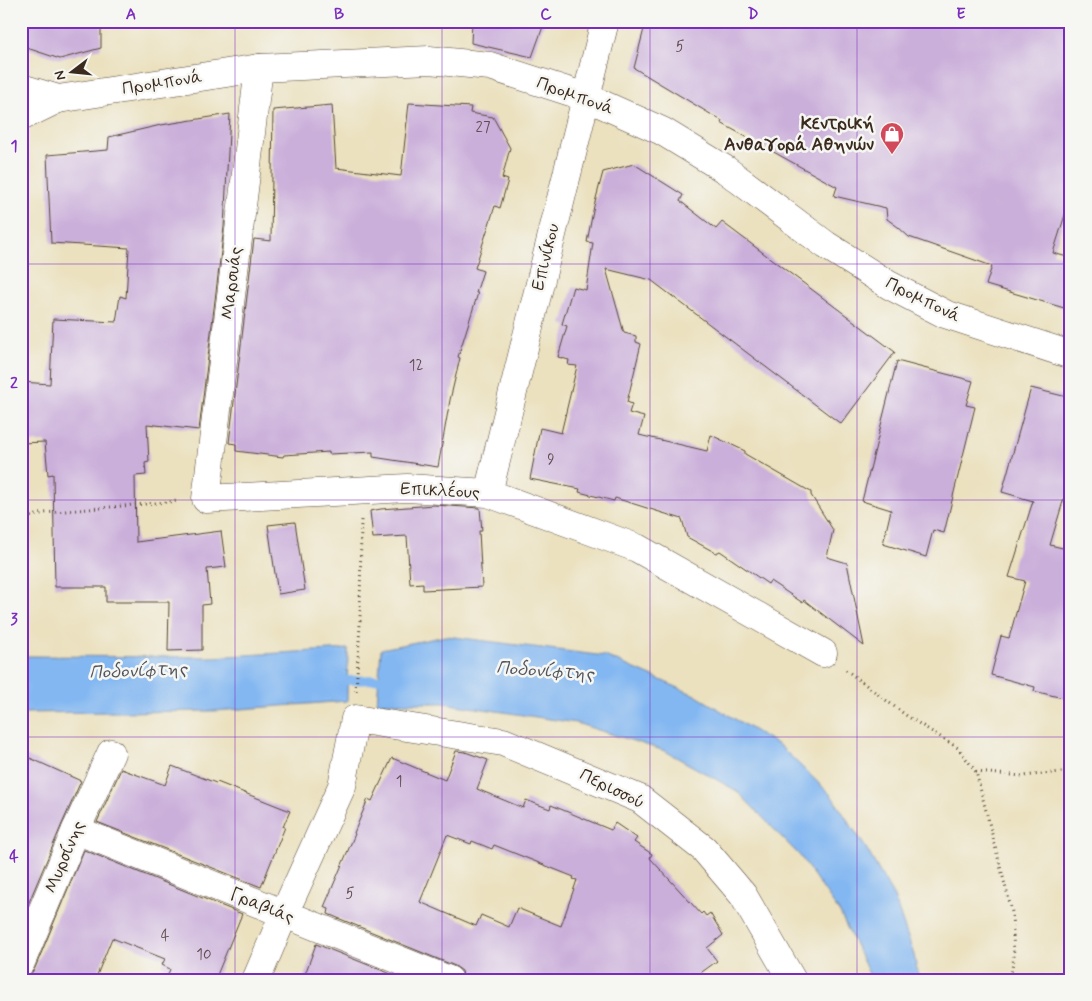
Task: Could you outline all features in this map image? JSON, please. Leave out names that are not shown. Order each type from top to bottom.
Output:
[{"type":"street","name":"Επινίκου","points":[[488,493],[605,21]]},
{"type":"street","name":"Προμπονά","points":[[21,88],[58,99],[259,68],[429,60],[490,66],[586,97],[662,131],[726,170],[826,246],[889,285],[945,314],[1071,355]]},
{"type":"street","name":"Μαρσυάς","points":[[206,499],[259,68]]},
{"type":"street","points":[[21,117],[58,99]]},
{"type":"street","name":"Επικλέους","points":[[206,499],[406,488],[488,493],[637,548],[823,653]]},
{"type":"street","points":[[256,980],[342,786],[355,719]]},
{"type":"street","name":"Περισσού","points":[[355,719],[503,742],[640,799],[704,849],[742,895],[792,980]]},
{"type":"street","name":"Μυρσίνης","points":[[21,962],[76,830],[111,753]]},
{"type":"street","name":"Γραβιάς","points":[[76,830],[449,980]]},
{"type":"path","points":[[21,519],[44,513],[206,499]]},
{"type":"path","points":[[355,719],[360,625],[361,529]]},
{"type":"path","points":[[823,653],[907,716],[958,748],[976,772],[1012,912],[1014,957],[1010,980]]},
{"type":"path","points":[[976,772],[1023,776],[1071,771]]},
{"type":"water","points":[[446,636],[605,656],[695,695],[780,746],[831,795],[866,848],[894,897],[914,955],[919,980],[872,980],[840,913],[800,856],[737,791],[665,751],[576,723],[443,703],[377,703],[381,649]]},
{"type":"water","points":[[348,649],[347,701],[215,711],[21,713],[21,656],[212,657]]},
{"type":"building","points":[[21,21],[101,21],[101,48],[60,59],[21,46]]},
{"type":"building","points":[[472,21],[545,21],[532,57],[471,43]]},
{"type":"building","name":"Κεντρική Ανθαγορά Αθηνών","points":[[646,21],[1071,21],[1071,196],[1053,253],[1071,258],[1071,310],[986,285],[992,266],[909,237],[887,219],[886,208],[834,196],[837,187],[721,123],[722,121],[634,68]]},
{"type":"building","points":[[409,103],[471,107],[470,113],[493,117],[510,148],[502,178],[508,180],[500,208],[495,206],[475,268],[483,271],[458,357],[460,358],[438,467],[373,457],[373,452],[329,454],[329,452],[284,455],[283,457],[236,451],[236,444],[229,443],[254,239],[271,241],[273,110],[332,105],[336,168],[401,176]]},
{"type":"building","points":[[230,114],[224,227],[199,430],[147,424],[149,462],[145,463],[146,475],[135,476],[136,542],[221,531],[226,567],[207,569],[210,604],[202,605],[202,650],[168,651],[169,602],[106,602],[106,587],[55,587],[53,474],[48,475],[45,442],[21,443],[21,382],[50,384],[53,319],[116,322],[120,296],[126,298],[129,248],[51,243],[47,155],[108,150],[109,137],[161,125]]},
{"type":"building","points":[[634,164],[683,195],[680,201],[716,229],[722,222],[895,352],[841,424],[651,280],[606,269],[624,333],[636,336],[636,342],[641,344],[627,402],[632,404],[629,413],[644,417],[639,435],[707,451],[711,435],[745,451],[745,454],[811,492],[811,495],[833,530],[827,557],[847,563],[864,646],[804,600],[803,603],[770,581],[768,584],[720,551],[716,553],[687,537],[682,519],[615,498],[614,501],[579,492],[580,489],[530,479],[540,428],[561,433],[577,366],[568,365],[569,360],[558,357],[567,326],[562,324],[573,287],[586,290],[593,243],[587,242],[603,172]]},
{"type":"building","points":[[897,361],[973,381],[966,405],[975,407],[944,533],[933,530],[926,557],[883,544],[891,510],[862,501]]},
{"type":"building","points":[[1031,388],[1071,398],[1071,500],[1064,498],[1050,545],[1071,550],[1071,700],[1034,691],[1035,687],[991,675],[1001,636],[1009,638],[1025,581],[1009,577],[1033,501],[1002,492]]},
{"type":"building","points":[[434,505],[480,508],[482,531],[479,531],[482,587],[423,590],[423,583],[410,584],[407,536],[373,538],[370,511]]},
{"type":"building","points":[[295,522],[305,590],[278,594],[268,525]]},
{"type":"building","points":[[456,751],[465,752],[488,760],[477,789],[523,808],[526,800],[550,809],[551,805],[611,830],[615,823],[637,838],[634,842],[652,854],[650,858],[701,914],[703,912],[706,916],[710,913],[723,935],[707,948],[717,961],[691,980],[464,980],[462,971],[455,966],[328,914],[329,909],[324,907],[354,833],[368,799],[372,801],[392,758],[445,780]],"holes":[[[447,835],[471,844],[472,841],[492,849],[494,845],[574,877],[573,879],[577,880],[561,926],[517,908],[509,927],[481,915],[476,926],[420,902]]]},
{"type":"building","points":[[21,754],[81,781],[21,921]]},
{"type":"building","points":[[172,766],[290,811],[261,887],[97,822],[121,769],[165,785]]},
{"type":"building","points":[[84,850],[242,914],[215,980],[166,980],[170,969],[162,965],[165,959],[112,938],[95,980],[21,980],[21,977],[30,975],[35,968]]},
{"type":"building","points":[[316,944],[406,980],[303,980]]},
{"type":"waterway","name":"Ποδονίφτης","points":[[335,681],[390,679]]},
{"type":"place","name":"Κεντρική Ανθαγορά Αθηνών","points":[[892,155]]}]
